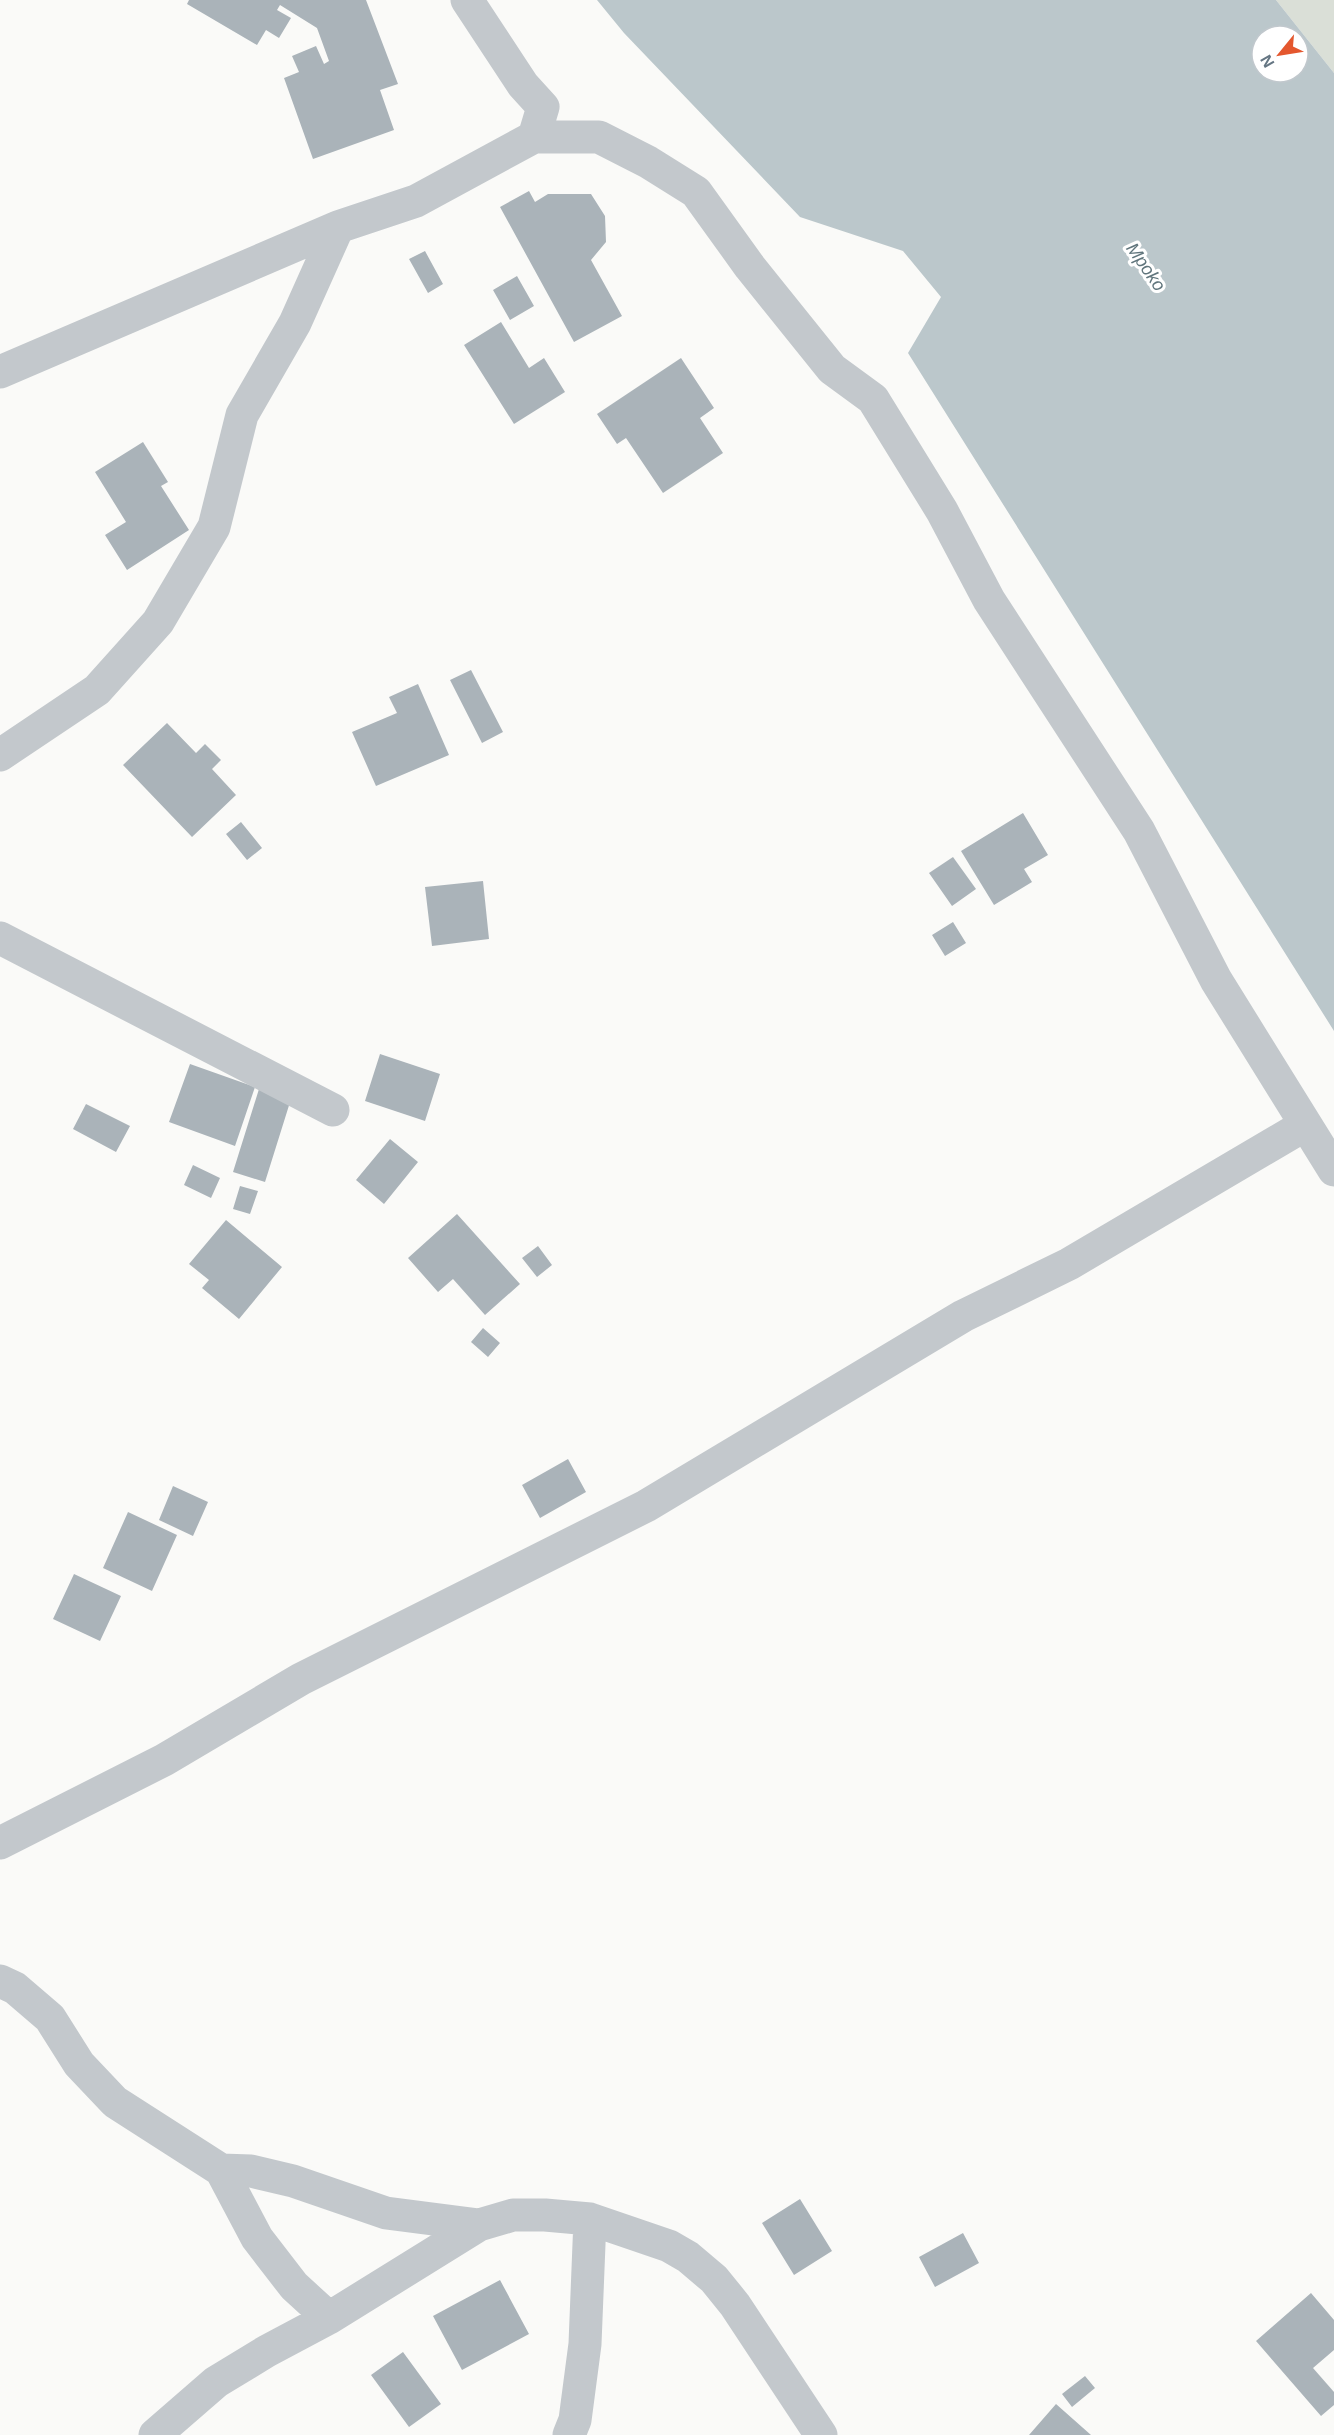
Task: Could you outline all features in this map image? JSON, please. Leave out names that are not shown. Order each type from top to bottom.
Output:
[{"type":"street","points":[[467,0],[523,85],[543,107],[534,137]]},
{"type":"street","points":[[0,372],[338,227],[416,201],[534,137],[599,137],[648,162],[696,192],[750,267],[832,369],[873,399],[942,511],[989,600],[1139,831],[1216,980],[1334,1170]]},
{"type":"street","points":[[0,755],[97,690],[158,622],[214,527],[242,415],[294,323],[338,227]]},
{"type":"street","points":[[0,938],[333,1110]]},
{"type":"street","points":[[0,1843],[164,1760],[301,1679],[646,1506],[963,1316],[1069,1264],[1305,1125]]},
{"type":"street","points":[[0,1981],[15,1988],[50,2018],[79,2064],[115,2102],[221,2170],[257,2238],[294,2286],[329,2318]]},
{"type":"street","points":[[221,2170],[251,2171],[293,2181],[386,2213],[479,2225]]},
{"type":"street","points":[[155,2435],[216,2382],[267,2351],[329,2318],[479,2225],[513,2215],[590,2219],[669,2246],[687,2257],[714,2279],[735,2305],[821,2435]]},
{"type":"street","points":[[569,2435],[575,2420],[585,2344],[590,2219]]},
{"type":"shaded area","points":[[1276,0],[1334,0],[1334,73],[1310,43],[1310,24],[1295,24]]},
{"type":"water","name":"Mpoko","points":[[597,0],[1276,0],[1295,24],[1250,24],[1250,84],[1310,84],[1310,43],[1334,73],[1334,1031],[908,353],[941,297],[903,251],[800,217],[624,33]]},
{"type":"building","points":[[189,0],[366,0],[398,84],[380,90],[394,130],[313,159],[284,78],[299,72],[292,56],[316,46],[324,64],[329,61],[317,28],[280,5],[277,10],[291,18],[279,38],[266,30],[257,45],[187,4]]},
{"type":"building","points":[[529,191],[535,202],[548,194],[591,194],[605,216],[606,242],[591,260],[622,316],[574,342],[500,207]]},
{"type":"building","points":[[425,251],[443,284],[428,293],[409,259]]},
{"type":"building","points":[[517,276],[534,306],[510,320],[493,290]]},
{"type":"building","points":[[501,322],[529,368],[544,358],[565,392],[514,424],[464,345]]},
{"type":"building","points":[[681,358],[714,408],[700,418],[723,453],[663,493],[626,438],[617,444],[597,414]]},
{"type":"building","points":[[143,442],[168,482],[161,486],[189,530],[127,570],[105,535],[126,522],[95,472]]},
{"type":"building","points":[[471,670],[503,732],[482,743],[450,680]]},
{"type":"building","points":[[418,684],[449,755],[376,786],[352,732],[397,713],[389,697]]},
{"type":"building","points":[[167,723],[196,753],[205,744],[221,760],[212,769],[236,795],[192,837],[123,765]]},
{"type":"building","points":[[1023,813],[1048,855],[1024,869],[1032,882],[994,905],[961,851]]},
{"type":"building","points":[[241,822],[262,848],[247,860],[226,834]]},
{"type":"building","points":[[953,857],[976,889],[952,906],[929,873]]},
{"type":"building","points":[[483,881],[489,939],[432,946],[425,887]]},
{"type":"building","points":[[953,922],[966,943],[945,956],[932,935]]},
{"type":"building","points":[[380,1054],[440,1074],[425,1121],[365,1101]]},
{"type":"building","points":[[190,1064],[255,1087],[235,1146],[169,1122]]},
{"type":"building","points":[[259,1089],[291,1099],[265,1182],[233,1172]]},
{"type":"building","points":[[86,1104],[130,1126],[116,1152],[73,1129]]},
{"type":"building","points":[[390,1139],[418,1162],[384,1204],[356,1180]]},
{"type":"building","points":[[193,1165],[220,1178],[211,1198],[184,1185]]},
{"type":"building","points":[[240,1186],[258,1191],[250,1214],[233,1209]]},
{"type":"building","points":[[457,1214],[520,1284],[485,1315],[453,1279],[438,1292],[408,1258]]},
{"type":"building","points":[[226,1220],[282,1267],[239,1319],[202,1288],[209,1280],[189,1264]]},
{"type":"building","points":[[538,1246],[552,1265],[537,1277],[522,1258]]},
{"type":"building","points":[[483,1328],[500,1343],[488,1357],[471,1342]]},
{"type":"building","points":[[568,1459],[586,1492],[540,1518],[522,1485]]},
{"type":"building","points":[[173,1486],[208,1502],[193,1536],[159,1520]]},
{"type":"building","points":[[128,1512],[177,1535],[152,1591],[103,1568]]},
{"type":"building","points":[[74,1574],[121,1596],[100,1641],[53,1619]]},
{"type":"building","points":[[800,2199],[832,2251],[794,2275],[762,2223]]},
{"type":"building","points":[[963,2233],[979,2263],[935,2287],[919,2257]]},
{"type":"building","points":[[500,2280],[529,2334],[462,2370],[433,2316]]},
{"type":"building","points":[[1311,2293],[1334,2320],[1334,2350],[1313,2368],[1334,2392],[1334,2405],[1321,2416],[1256,2341]]},
{"type":"building","points":[[403,2352],[441,2404],[409,2427],[371,2375]]},
{"type":"building","points":[[1085,2376],[1095,2388],[1072,2407],[1062,2394]]},
{"type":"building","points":[[1056,2404],[1091,2435],[1029,2435]]}]
